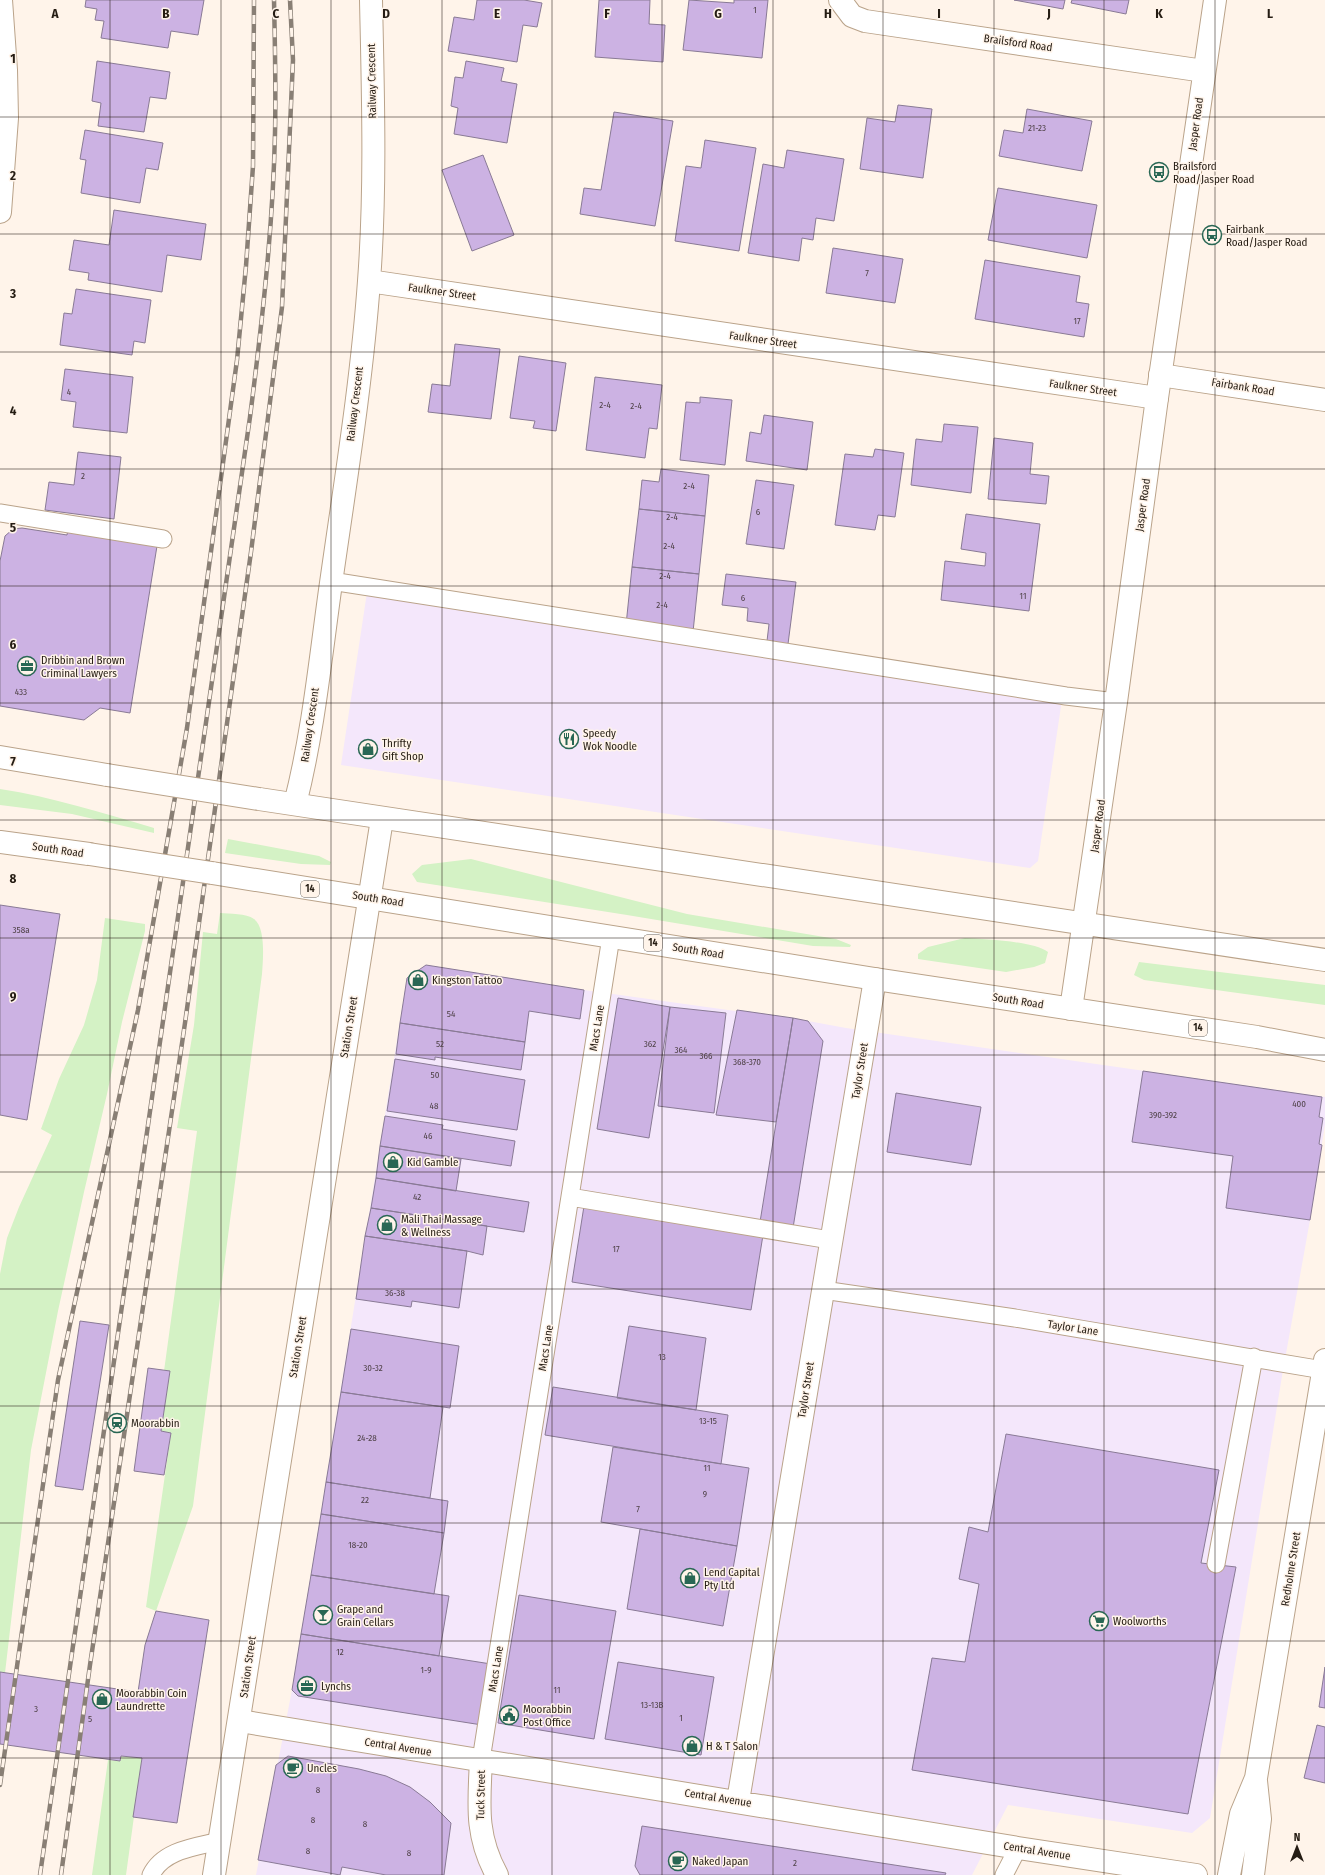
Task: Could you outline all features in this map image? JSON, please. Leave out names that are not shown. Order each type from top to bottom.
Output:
[{"type":"main road","points":[[0,212],[7,118],[6,70],[1,0]]},
{"type":"main road","name":"Railway Crescent","points":[[294,804],[307,750],[350,449],[369,281],[372,206],[373,112],[371,0]]},
{"type":"main road","name":"Brailsford Road","points":[[840,0],[852,16],[865,21],[1204,71]]},
{"type":"main road","name":"Jasper Road","points":[[1071,1009],[1116,702],[1160,375],[1214,0]]},
{"type":"main road","name":"Faulkner Street","points":[[369,281],[1157,398]]},
{"type":"main road","name":"Fairbank Road","points":[[1160,375],[1325,400]]},
{"type":"main road","points":[[0,757],[382,818],[1325,960]]},
{"type":"main road","name":"Station Street","points":[[214,1875],[240,1721],[262,1568],[337,1108],[382,818]]},
{"type":"main road","name":"South Road","points":[[0,842],[250,879],[1325,1050]]},
{"type":"main road","name":"Taylor Street","points":[[738,1801],[830,1240],[875,979]]},
{"type":"main road","name":"Redholme Street","points":[[1228,1875],[1241,1814],[1256,1778],[1324,1365]]},
{"type":"main road","name":"Central Avenue","points":[[240,1721],[738,1801],[1018,1848],[1196,1875]]},
{"type":"main road","name":"Tuck Street","points":[[481,1760],[479,1814],[487,1857],[497,1875]]},
{"type":"main road","name":"Redholme Street","points":[[1253,1875],[1260,1819],[1256,1778]]},
{"type":"lane","points":[[0,513],[162,539]]},
{"type":"lane","points":[[331,581],[1058,695],[1116,702]]},
{"type":"lane","name":"Macs Lane","points":[[481,1760],[612,937]]},
{"type":"lane","points":[[570,1197],[830,1240]]},
{"type":"lane","name":"Taylor Lane","points":[[823,1290],[1254,1357],[1324,1365]]},
{"type":"lane","points":[[1216,1564],[1254,1357]]},
{"type":"lane","points":[[151,1875],[156,1866],[163,1859],[187,1849],[220,1841]]},
{"type":"lane","points":[[1004,1875],[1018,1848]]},
{"type":"shaded area","points":[[369,579],[1064,686],[1038,861],[1030,868],[341,765]]},
{"type":"shaded area","points":[[426,965],[584,990],[808,1021],[846,1028],[1325,1097],[1325,1124],[1310,1220],[1282,1376],[1210,1818],[1192,1833],[1008,1805],[972,1875],[256,1875],[292,1690],[407,978]]},
{"type":"green space","points":[[0,789],[39,796],[97,811],[154,828],[154,833],[72,814],[0,805]]},
{"type":"green space","points":[[228,839],[319,856],[331,862],[330,865],[301,864],[225,853]]},
{"type":"green space","points":[[471,859],[687,914],[836,939],[851,945],[850,947],[813,946],[417,882],[412,874],[422,865]]},
{"type":"green space","points":[[220,913],[238,914],[251,917],[258,923],[263,945],[262,974],[193,1506],[156,1611],[146,1607],[171,1433],[161,1431],[170,1372],[164,1371],[197,1131],[177,1128],[194,1025],[203,932],[217,934]]},
{"type":"green space","points":[[105,918],[145,924],[145,931],[122,1022],[84,1192],[58,1311],[31,1450],[5,1673],[0,1672],[0,1274],[7,1238],[19,1207],[52,1135],[41,1129],[59,1079],[84,1025],[97,980]]},
{"type":"green space","points":[[965,938],[1020,943],[1041,948],[1048,952],[1045,963],[1034,967],[1006,972],[918,959],[918,954],[928,947]]},
{"type":"green space","points":[[1139,962],[1325,985],[1325,1005],[1144,980],[1134,975]]},
{"type":"green space","points":[[121,1756],[142,1758],[126,1875],[92,1875],[108,1760],[120,1761]]},
{"type":"building","points":[[86,0],[204,0],[198,35],[171,31],[168,48],[101,38],[104,21],[95,20],[97,9],[85,7]]},
{"type":"building","points":[[477,0],[524,0],[542,3],[537,27],[523,25],[517,62],[448,51],[454,17],[474,20]]},
{"type":"building","points":[[599,0],[650,0],[649,24],[665,25],[663,62],[595,57]]},
{"type":"building","points":[[689,0],[734,3],[734,0],[768,0],[762,58],[683,50]]},
{"type":"building","points":[[1014,0],[1065,0],[1063,9]]},
{"type":"building","points":[[1072,0],[1129,0],[1126,14],[1071,3]]},
{"type":"building","points":[[97,61],[170,72],[166,99],[150,97],[144,132],[98,126],[101,103],[92,101]]},
{"type":"building","points":[[466,61],[504,68],[501,81],[517,84],[507,143],[454,134],[458,108],[451,106],[455,77],[463,78]]},
{"type":"building","points":[[898,105],[932,109],[923,178],[860,169],[867,118],[895,122]]},
{"type":"building","points":[[1027,109],[1092,121],[1082,171],[999,156],[1004,130],[1023,133]]},
{"type":"building","points":[[614,112],[673,121],[655,226],[580,214],[584,188],[601,190]]},
{"type":"building","points":[[85,130],[163,143],[158,170],[146,168],[140,203],[81,193],[86,160],[80,159]]},
{"type":"building","points":[[705,140],[756,148],[739,251],[675,241],[686,166],[701,168]]},
{"type":"building","points":[[787,150],[844,159],[834,221],[816,218],[813,240],[802,238],[799,261],[748,253],[763,164],[784,168]]},
{"type":"building","points":[[483,155],[514,235],[472,251],[442,170]]},
{"type":"building","points":[[998,188],[1097,205],[1087,258],[988,240]]},
{"type":"building","points":[[114,210],[206,224],[201,260],[167,255],[162,292],[88,280],[89,273],[69,270],[74,240],[109,245]]},
{"type":"building","points":[[833,248],[903,259],[895,303],[826,293]]},
{"type":"building","points":[[985,260],[1080,276],[1076,302],[1089,304],[1084,337],[975,319]]},
{"type":"building","points":[[76,289],[151,300],[145,343],[134,341],[132,355],[60,345],[64,313],[72,314]]},
{"type":"building","points":[[455,344],[500,349],[491,419],[428,412],[432,384],[450,386]]},
{"type":"building","points":[[519,356],[566,363],[556,431],[533,428],[535,421],[510,418]]},
{"type":"building","points":[[65,369],[133,377],[127,433],[73,427],[76,402],[61,400]]},
{"type":"building","points":[[595,377],[662,385],[657,429],[649,428],[645,458],[586,450]]},
{"type":"building","points":[[700,397],[732,400],[725,465],[680,460],[686,402],[700,403]]},
{"type":"building","points":[[764,415],[813,422],[807,470],[746,461],[750,432],[761,434]]},
{"type":"building","points":[[944,424],[978,427],[971,493],[911,485],[916,439],[942,442]]},
{"type":"building","points":[[994,438],[1033,443],[1030,474],[1049,476],[1046,504],[988,499]]},
{"type":"building","points":[[875,449],[904,453],[895,517],[878,515],[875,530],[835,525],[845,454],[873,457]]},
{"type":"building","points":[[78,452],[121,457],[114,519],[45,510],[49,482],[74,485]]},
{"type":"building","points":[[661,469],[709,475],[705,516],[639,509],[642,480],[659,482]]},
{"type":"building","points":[[756,480],[794,485],[784,549],[746,544]]},
{"type":"building","points":[[639,509],[705,516],[699,574],[632,567]]},
{"type":"building","points":[[966,514],[1040,524],[1029,611],[941,600],[945,561],[985,566],[986,553],[961,549]]},
{"type":"building","points":[[22,528],[67,535],[68,529],[157,546],[130,713],[100,708],[84,720],[0,706],[0,561],[5,536],[13,529]]},
{"type":"building","points":[[632,567],[699,574],[693,632],[626,625]]},
{"type":"building","points":[[726,574],[796,582],[788,644],[767,641],[769,624],[747,621],[748,608],[722,605]]},
{"type":"building","points":[[0,905],[60,914],[27,1120],[0,1115]]},
{"type":"building","points":[[426,965],[584,990],[580,1019],[529,1011],[525,1042],[400,1023],[407,978]]},
{"type":"building","points":[[618,998],[670,1007],[649,1138],[597,1129]]},
{"type":"building","points":[[670,1007],[726,1013],[714,1113],[658,1106]]},
{"type":"building","points":[[737,1010],[793,1018],[776,1122],[716,1115]]},
{"type":"building","points":[[793,1018],[808,1021],[823,1041],[793,1228],[760,1222]]},
{"type":"building","points":[[400,1023],[525,1042],[521,1070],[435,1057],[435,1060],[396,1054]]},
{"type":"building","points":[[395,1059],[525,1080],[517,1130],[387,1111]]},
{"type":"building","points":[[1143,1071],[1322,1097],[1319,1117],[1323,1118],[1319,1144],[1322,1145],[1310,1220],[1226,1208],[1233,1156],[1132,1142]]},
{"type":"building","points":[[896,1093],[981,1107],[971,1165],[887,1152]]},
{"type":"building","points":[[385,1116],[443,1125],[442,1129],[515,1141],[511,1166],[380,1146]]},
{"type":"building","points":[[380,1146],[461,1159],[456,1191],[376,1178]]},
{"type":"building","points":[[376,1178],[529,1202],[524,1232],[371,1208]]},
{"type":"building","points":[[584,1206],[763,1235],[751,1310],[572,1282]]},
{"type":"building","points":[[371,1208],[487,1226],[483,1255],[467,1251],[365,1236]]},
{"type":"building","points":[[365,1236],[467,1251],[459,1308],[412,1301],[411,1307],[356,1299]]},
{"type":"building","points":[[80,1321],[109,1325],[83,1490],[55,1486]]},
{"type":"building","points":[[629,1326],[706,1338],[696,1410],[617,1398]]},
{"type":"building","points":[[351,1329],[459,1346],[450,1408],[341,1392]]},
{"type":"building","points":[[148,1368],[170,1371],[161,1431],[171,1433],[164,1475],[134,1471]]},
{"type":"building","points":[[553,1387],[728,1415],[721,1464],[545,1435]]},
{"type":"building","points":[[341,1392],[443,1407],[430,1498],[326,1482]]},
{"type":"building","name":"Woolworths","points":[[1006,1434],[1219,1470],[1201,1563],[1236,1567],[1188,1814],[912,1770],[932,1658],[965,1662],[979,1584],[959,1579],[969,1527],[988,1532]]},
{"type":"building","points":[[613,1447],[749,1468],[737,1546],[601,1522]]},
{"type":"building","points":[[326,1482],[448,1501],[444,1533],[321,1514]]},
{"type":"building","points":[[321,1514],[444,1533],[434,1594],[311,1575]]},
{"type":"building","points":[[640,1529],[737,1546],[723,1626],[627,1609]]},
{"type":"building","points":[[311,1575],[449,1596],[439,1656],[301,1634]]},
{"type":"building","points":[[519,1595],[616,1611],[594,1739],[498,1723]]},
{"type":"building","points":[[156,1611],[209,1620],[177,1823],[133,1817],[142,1758],[121,1756],[120,1761],[0,1744],[0,1672],[138,1692],[145,1645]]},
{"type":"building","points":[[301,1634],[491,1664],[482,1725],[298,1696],[292,1690]]},
{"type":"building","points":[[618,1662],[714,1677],[701,1755],[605,1739]]},
{"type":"building","points":[[1325,1667],[1325,1708],[1319,1707]]},
{"type":"building","points":[[1317,1725],[1325,1727],[1325,1783],[1304,1778]]},
{"type":"building","points":[[288,1756],[359,1769],[386,1776],[410,1787],[430,1802],[451,1823],[444,1875],[386,1875],[342,1867],[340,1875],[258,1860],[276,1765]]},
{"type":"building","points":[[642,1826],[946,1873],[945,1875],[640,1875],[635,1866]]},
{"type":"railway","points":[[0,1785],[58,1380],[138,1010],[187,728],[237,360],[246,266],[253,166],[254,0]]},
{"type":"railway","points":[[40,1875],[250,417],[263,311],[272,204],[275,133],[274,0]]},
{"type":"railway","points":[[61,1875],[90,1665],[185,1023],[251,552],[282,307],[293,60],[290,0]]},
{"type":"place","name":"Brailsford Road/Jasper Road","points":[[1159,172]]},
{"type":"place","name":"Fairbank Road/Jasper Road","points":[[1212,235]]},
{"type":"place","name":"Dribbin and Brown Criminal Lawyers","points":[[27,666]]},
{"type":"place","name":"Speedy Wok Noodle","points":[[569,739]]},
{"type":"place","name":"Thrifty Gift Shop","points":[[368,749]]},
{"type":"place","name":"Kingston Tattoo","points":[[418,980]]},
{"type":"place","name":"Kid Gamble","points":[[393,1162]]},
{"type":"place","name":"Mali Thai Massage & Wellness","points":[[387,1225]]},
{"type":"place","name":"Moorabbin","points":[[117,1423]]},
{"type":"place","name":"Lend Capital Pty Ltd","points":[[690,1578]]},
{"type":"place","name":"Grape and Grain Cellars","points":[[323,1615]]},
{"type":"place","name":"Woolworths","points":[[1099,1621]]},
{"type":"place","name":"Lynchs","points":[[307,1686]]},
{"type":"place","name":"Moorabbin Coin Laundrette","points":[[102,1699]]},
{"type":"place","name":"Moorabbin Post Office","points":[[509,1715]]},
{"type":"place","name":"H & T Salon","points":[[692,1746]]},
{"type":"place","name":"Uncles","points":[[293,1768]]},
{"type":"place","name":"Naked Japan","points":[[678,1861]]}]
